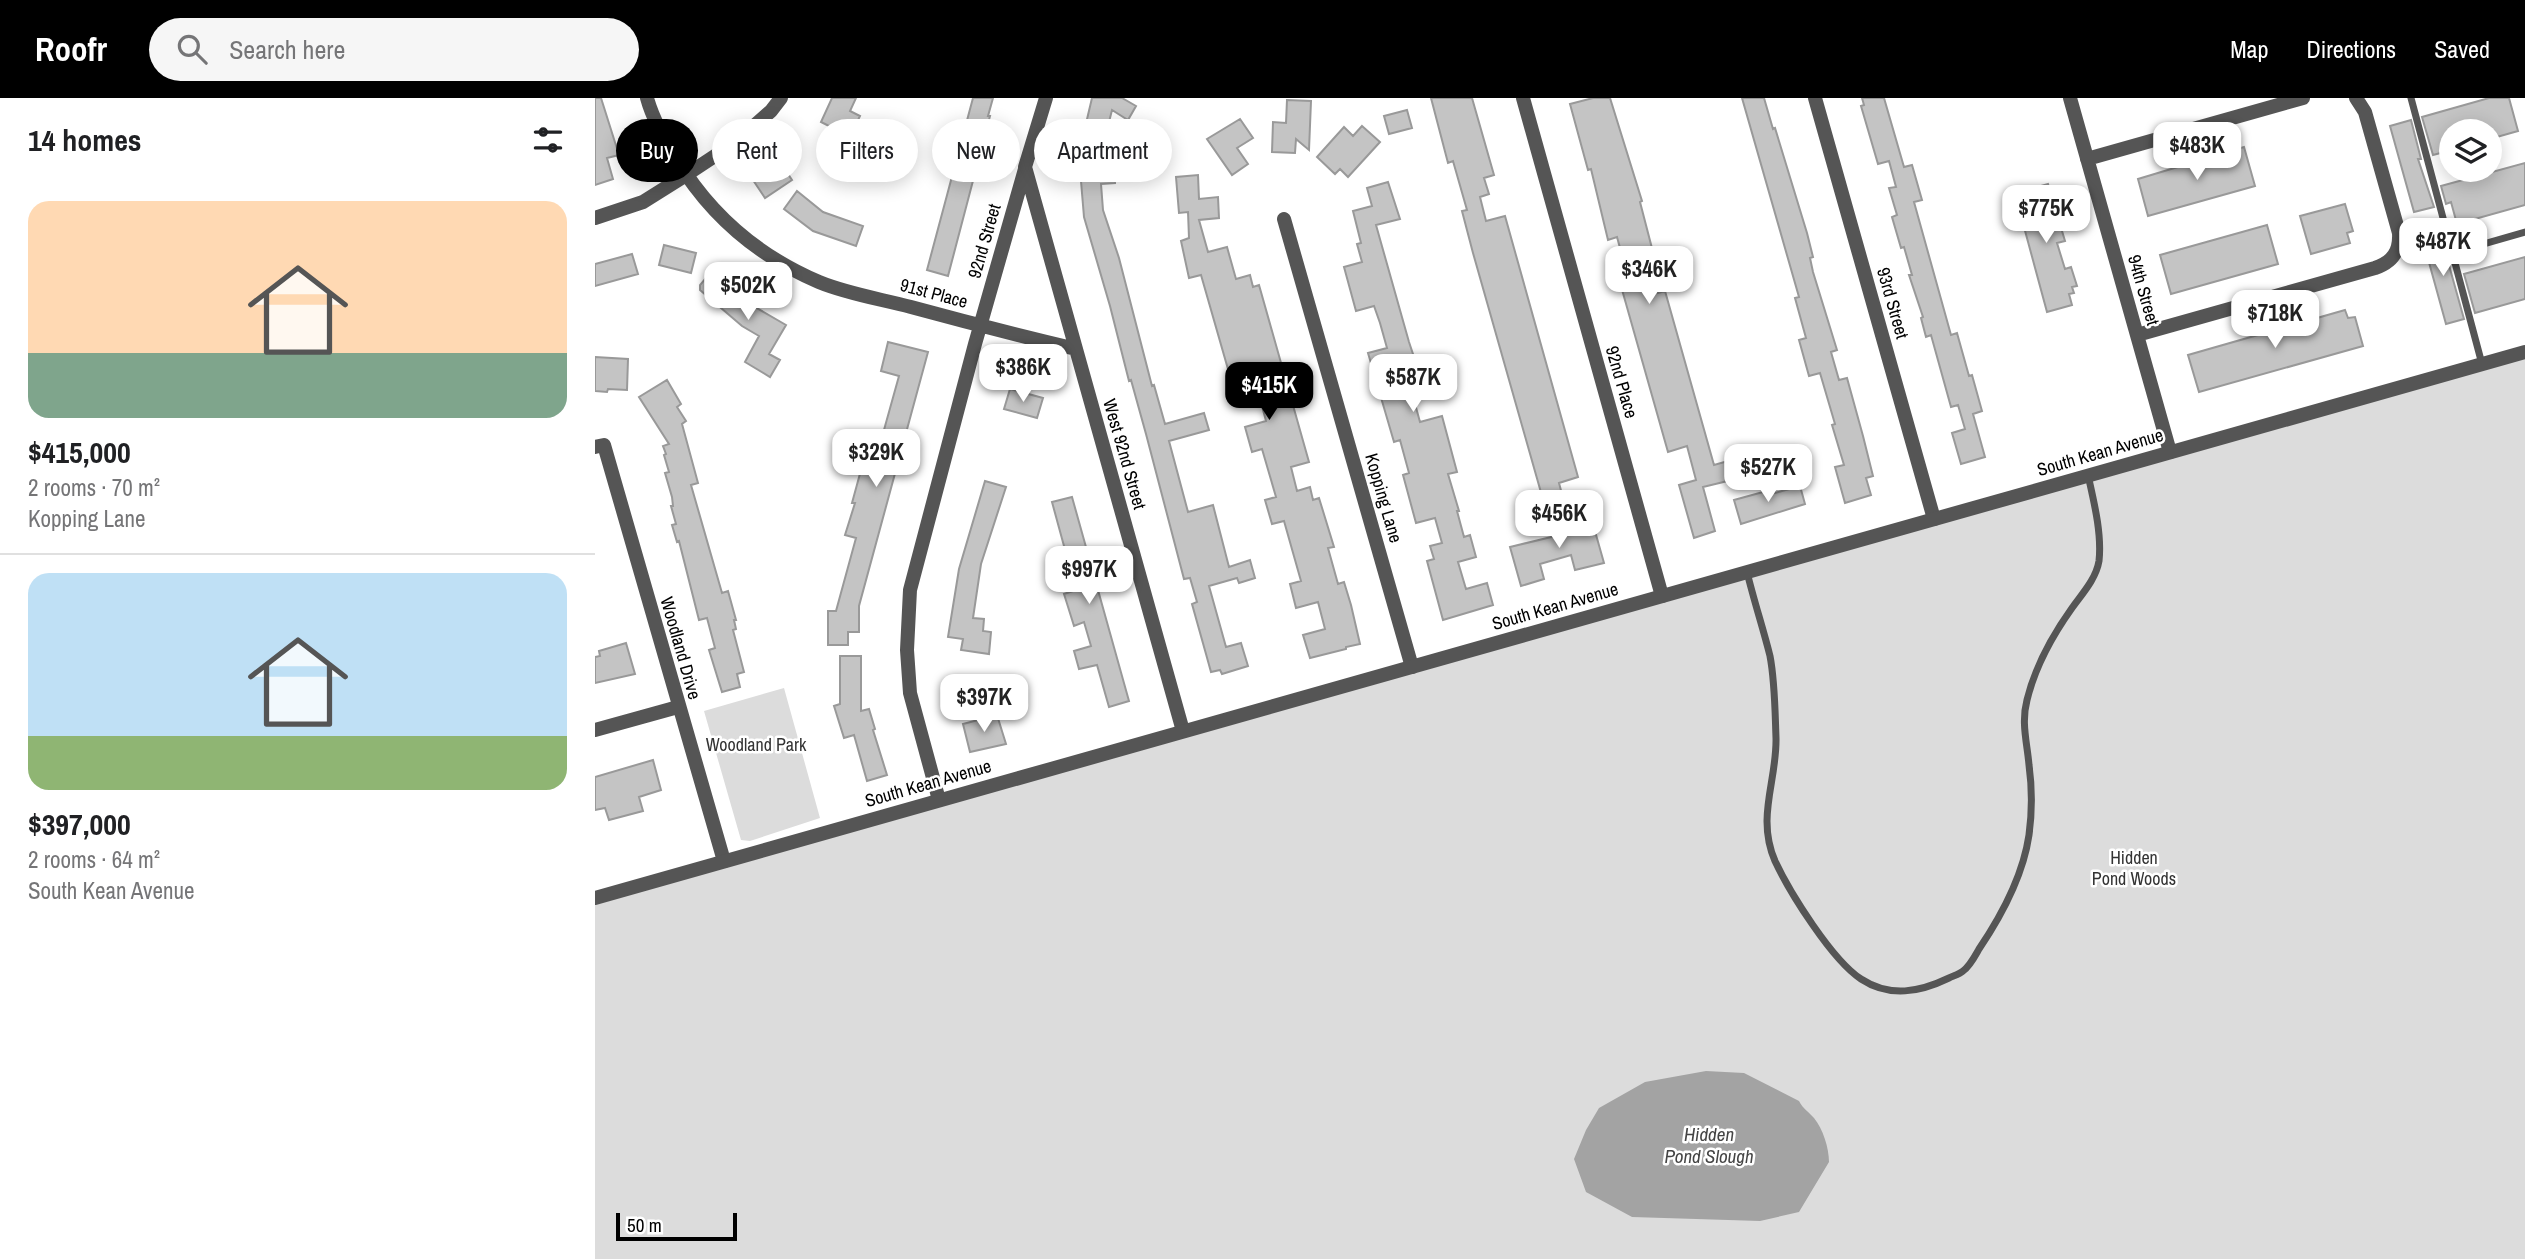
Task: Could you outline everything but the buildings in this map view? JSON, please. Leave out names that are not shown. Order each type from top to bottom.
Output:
[{"type":"street","name":"91st Place","points":[[647,98],[656,119]]},
{"type":"street","points":[[698,167],[736,142],[771,111],[781,98]]},
{"type":"street","points":[[1025,167],[1046,98]]},
{"type":"street","name":"92nd Place","points":[[1523,98],[1662,596]]},
{"type":"street","name":"93rd Street","points":[[1815,98],[1934,519]]},
{"type":"street","name":"94th Street","points":[[2070,98],[2170,452]]},
{"type":"street","points":[[2087,159],[2303,98]]},
{"type":"street","points":[[2137,335],[2388,263],[2398,249],[2399,233],[2365,112],[2356,98]]},
{"type":"street","name":"92nd Street","points":[[981,326],[1025,167]]},
{"type":"street","name":"West 92nd Street","points":[[1025,167],[1184,731]]},
{"type":"street","points":[[595,218],[643,202],[675,182]]},
{"type":"street","name":"91st Place","points":[[691,182],[718,216],[741,236],[776,259],[820,282],[981,326],[910,590],[907,650],[910,693],[939,800]]},
{"type":"street","name":"Kopping Lane","points":[[1284,219],[1412,667]]},
{"type":"street","points":[[981,326],[1076,349]]},
{"type":"street","name":"South Kean Avenue","points":[[595,898],[2525,352]]},
{"type":"street","name":"Woodland Drive","points":[[600,446],[724,861]]},
{"type":"street","points":[[595,730],[678,707]]},
{"type":"lane","points":[[2411,98],[2482,364]]},
{"type":"lane","points":[[2452,253],[2525,232]]},
{"type":"lane","points":[[1747,572],[1770,659],[1776,742],[1767,802],[1767,830],[1775,860],[1805,912],[1832,951],[1860,979],[1885,990],[1908,992],[1923,989],[1963,971],[1995,925],[2011,894],[2029,836],[2029,764],[2023,732],[2026,704],[2034,675],[2044,653],[2085,592],[2099,564],[2098,532],[2088,475]]},
{"type":"green space","name":"Hidden Pond Woods","points":[[2525,349],[2525,1259],[595,1259],[595,900]]},
{"type":"green space","name":"Woodland Park","points":[[784,688],[820,818],[750,841],[741,840],[704,711]]},
{"type":"water","name":"Hidden Pond Slough","points":[[1706,1071],[1744,1073],[1799,1101],[1817,1122],[1825,1139],[1829,1162],[1799,1212],[1760,1221],[1632,1217],[1586,1192],[1574,1159],[1599,1108],[1645,1082]]}]
